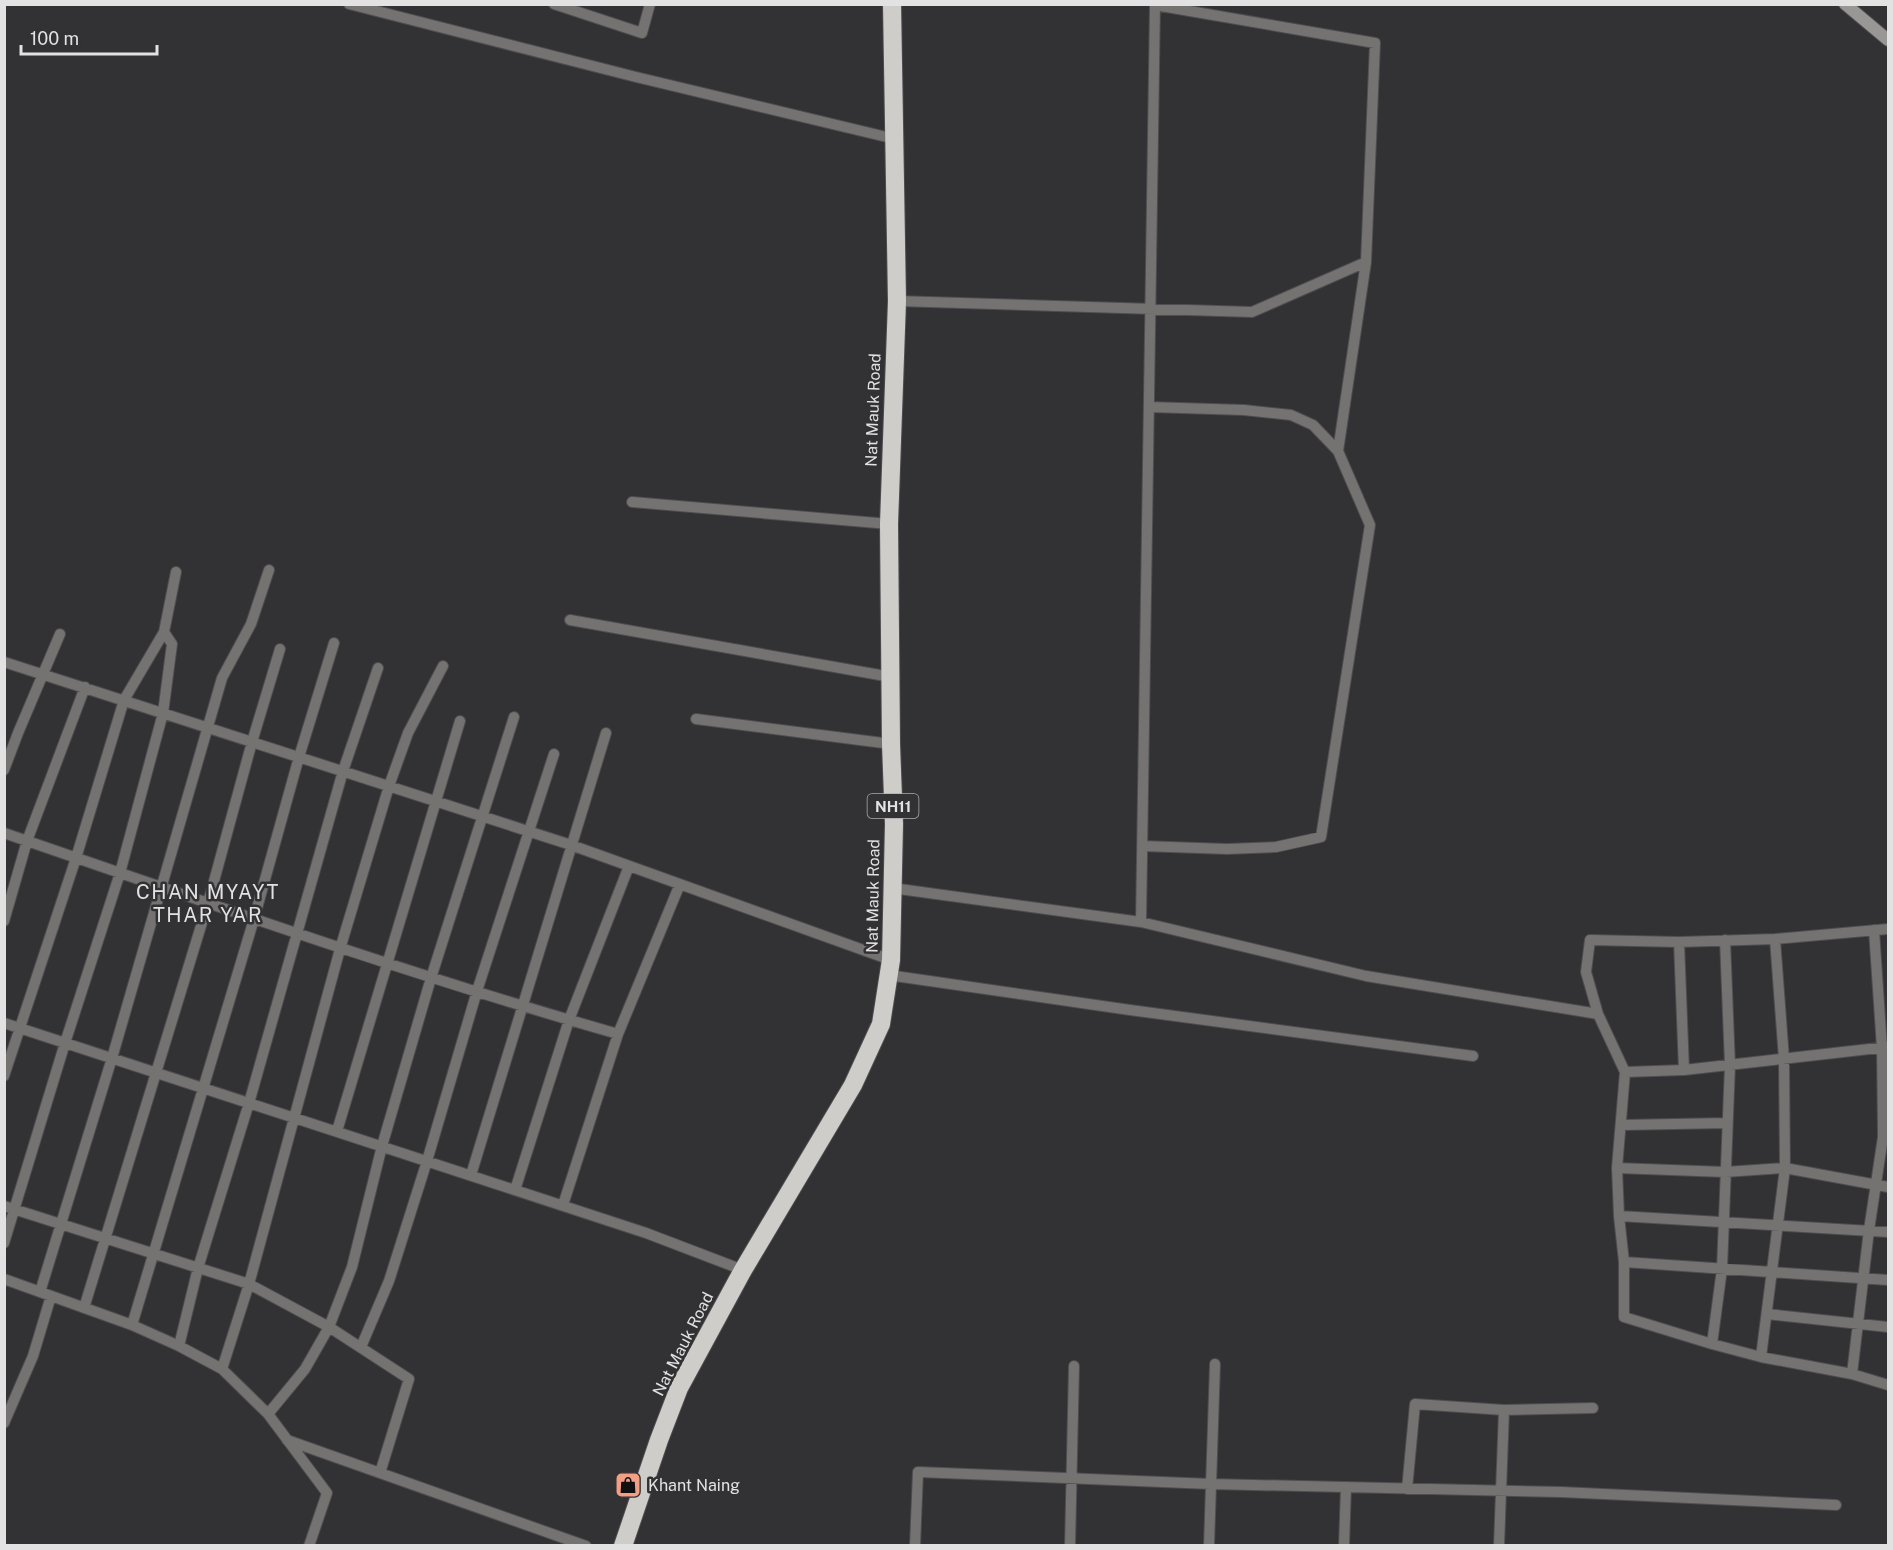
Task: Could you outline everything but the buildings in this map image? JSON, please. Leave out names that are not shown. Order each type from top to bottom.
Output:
[{"type":"highway","name":"Nat Mauk Road","points":[[623,1545],[679,1388],[743,1270],[853,1084],[880,1024],[890,968],[894,824],[889,524],[897,302],[892,4]]},
{"type":"street","points":[[349,4],[636,77],[895,139]]},
{"type":"street","points":[[554,4],[642,33],[650,4]]},
{"type":"street","points":[[1845,4],[1888,40]]},
{"type":"street","points":[[1141,922],[1155,5],[1375,43],[1366,262],[1338,452]]},
{"type":"street","points":[[897,302],[1252,312],[1366,262]]},
{"type":"street","points":[[1142,846],[1227,849],[1276,847],[1322,837],[1370,525],[1338,452],[1313,425],[1291,415],[1244,410],[1149,407]]},
{"type":"street","points":[[632,502],[889,524]]},
{"type":"street","points":[[4,1423],[33,1356],[62,1223],[222,678],[250,624],[269,570]]},
{"type":"street","points":[[4,1076],[76,858],[124,700],[164,632],[176,572]]},
{"type":"street","points":[[570,620],[891,677]]},
{"type":"street","points":[[4,1243],[10,1207],[120,873],[163,713],[172,644],[164,632]]},
{"type":"street","points":[[4,770],[60,634]]},
{"type":"street","points":[[132,1325],[334,643]]},
{"type":"street","points":[[84,1308],[208,903],[252,741],[280,650]]},
{"type":"street","points":[[4,662],[571,845],[680,884],[890,968],[1130,1010],[1473,1056]]},
{"type":"street","points":[[222,1369],[249,1284],[340,949],[388,786],[408,733],[444,666]]},
{"type":"street","points":[[178,1346],[198,1268],[249,1103],[343,771],[378,668]]},
{"type":"street","points":[[4,921],[27,841],[85,687]]},
{"type":"street","points":[[268,1414],[305,1370],[329,1327],[352,1267],[382,1146],[431,978],[514,717]]},
{"type":"street","points":[[696,718],[891,744]]},
{"type":"street","points":[[337,1131],[460,721]]},
{"type":"street","points":[[471,1175],[606,733]]},
{"type":"street","points":[[361,1347],[389,1281],[477,991],[554,754]]},
{"type":"street","points":[[4,833],[340,949],[618,1034]]},
{"type":"street","points":[[515,1190],[569,1020],[629,866]]},
{"type":"street","points":[[563,1206],[618,1034],[680,884]]},
{"type":"street","points":[[892,888],[1141,922],[1366,976],[1598,1014]]},
{"type":"street","points":[[1888,929],[1775,939],[1679,942],[1590,940],[1586,972],[1598,1014],[1625,1072],[1617,1168],[1624,1262],[1623,1317],[1761,1357],[1852,1374],[1888,1385]]},
{"type":"street","points":[[1852,1374],[1869,1230],[1886,1137],[1885,1048],[1874,930]]},
{"type":"street","points":[[1761,1357],[1785,1168],[1784,1059],[1775,939]]},
{"type":"street","points":[[1712,1344],[1722,1269],[1730,1065],[1725,940]]},
{"type":"street","points":[[1679,942],[1684,1070]]},
{"type":"street","points":[[4,1023],[646,1233],[743,1270]]},
{"type":"street","points":[[1625,1072],[1684,1070],[1885,1048]]},
{"type":"street","points":[[1621,1125],[1727,1123]]},
{"type":"street","points":[[1617,1168],[1725,1172],[1785,1168],[1888,1187]]},
{"type":"street","points":[[10,1207],[249,1284],[329,1327],[409,1379],[380,1473]]},
{"type":"street","points":[[1619,1216],[1888,1232]]},
{"type":"street","points":[[1624,1262],[1888,1280]]},
{"type":"street","points":[[4,1279],[132,1325],[222,1369],[268,1414],[327,1493],[309,1545]]},
{"type":"street","points":[[1767,1314],[1888,1327]]},
{"type":"street","points":[[1209,1545],[1215,1364]]},
{"type":"street","points":[[1070,1545],[1074,1365]]},
{"type":"street","points":[[1407,1489],[1415,1404],[1504,1410],[1593,1408]]},
{"type":"street","points":[[1499,1545],[1504,1410]]},
{"type":"street","points":[[287,1440],[586,1545]]},
{"type":"street","points":[[915,1545],[918,1472],[1211,1484],[1561,1492],[1836,1505]]},
{"type":"street","points":[[1344,1545],[1346,1487]]},
{"type":"place","name":"Khant Naing","points":[[628,1485]]},
{"type":"district","name":"CHAN MYAYT THAR YAR","points":[[208,904]]}]
